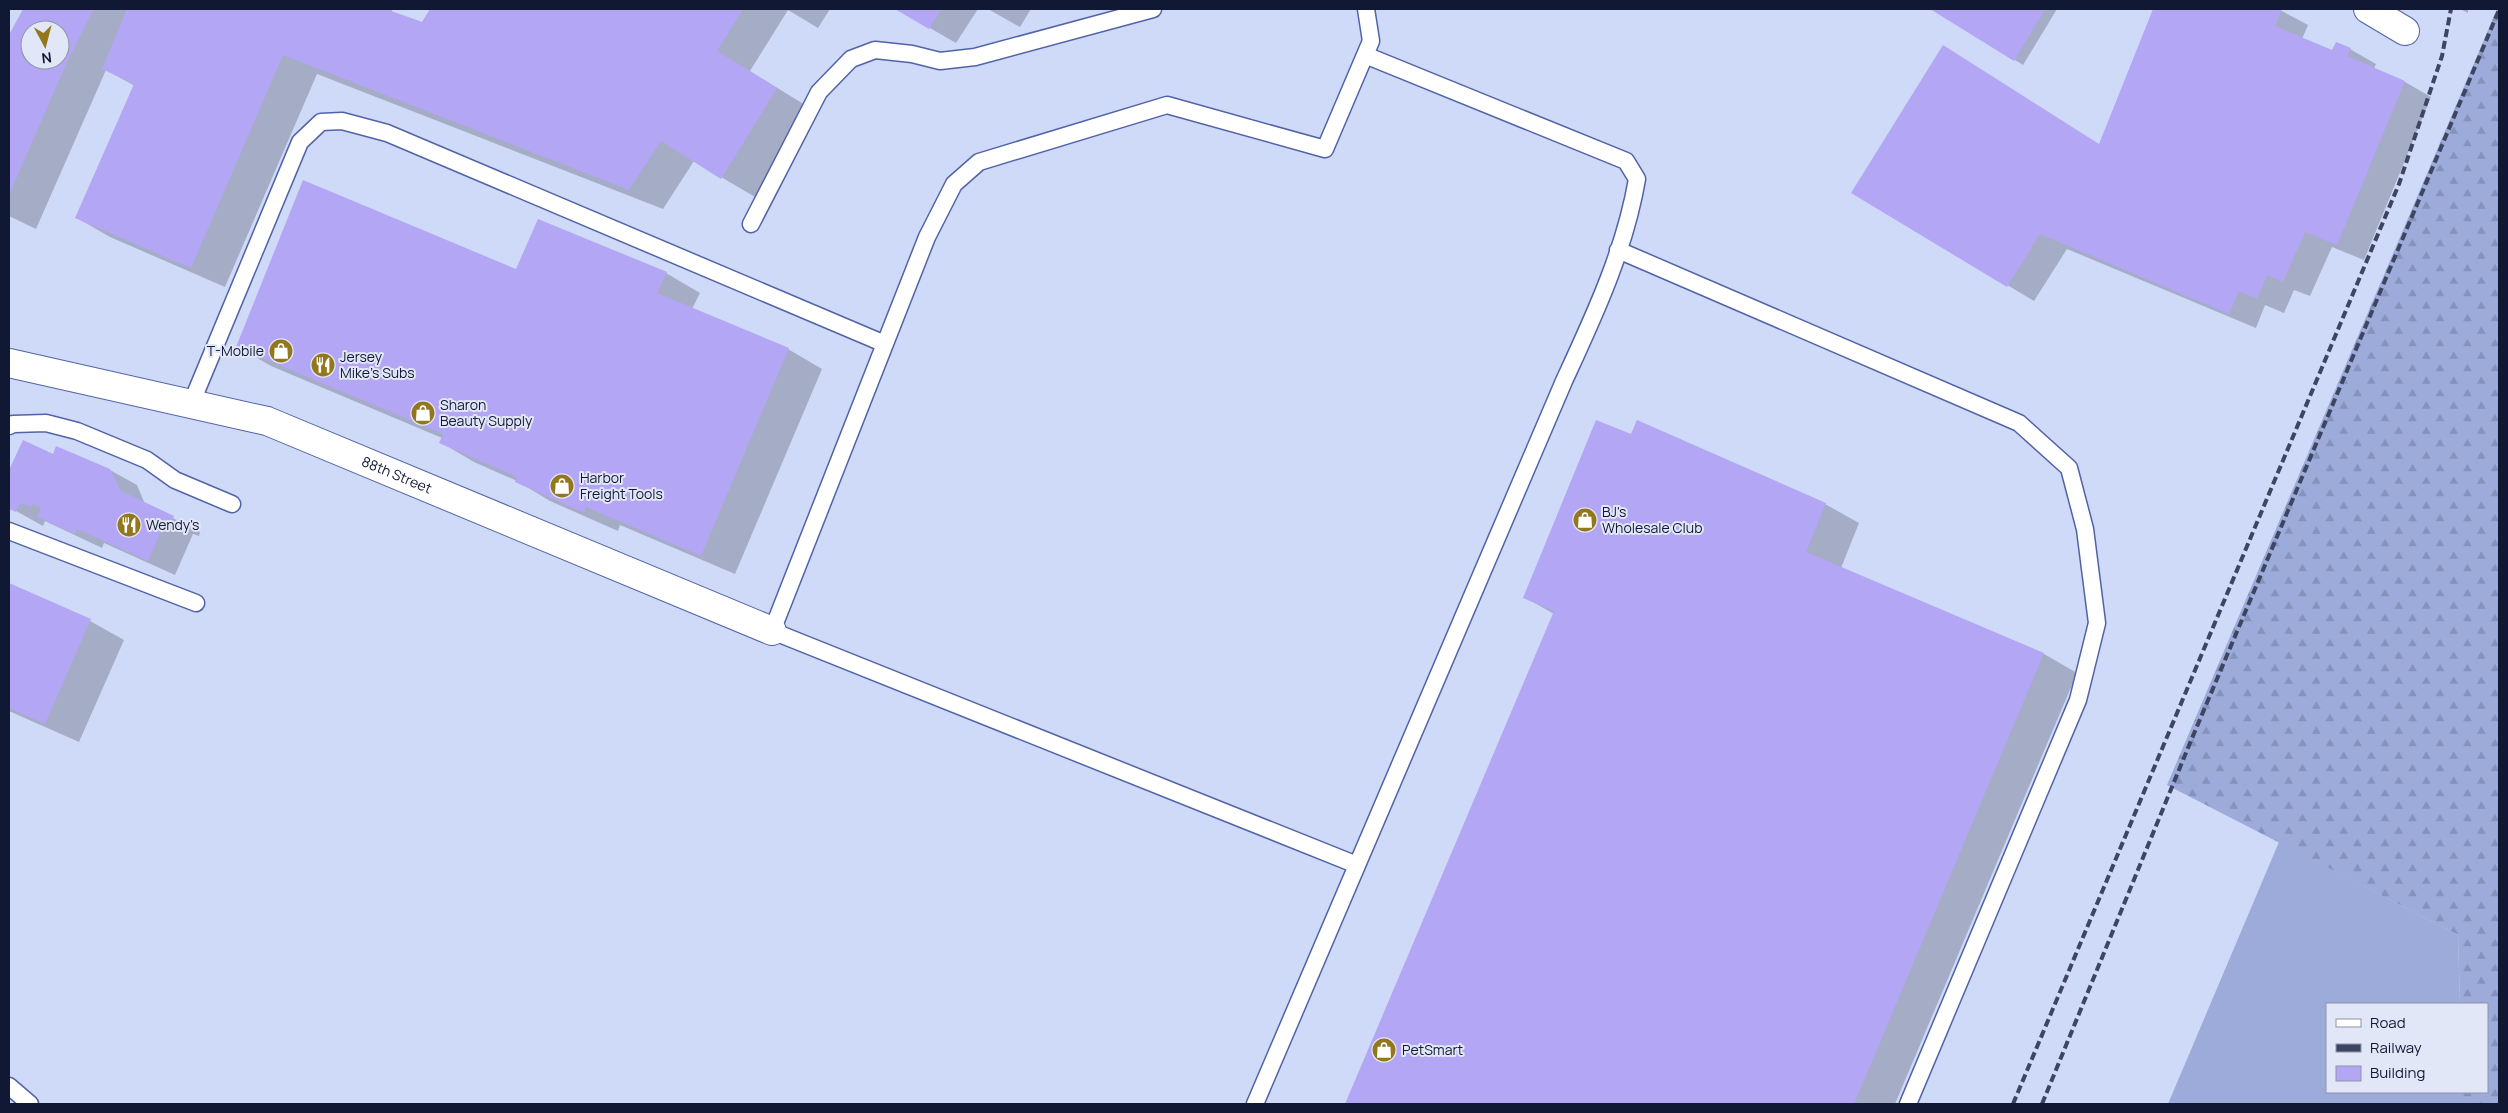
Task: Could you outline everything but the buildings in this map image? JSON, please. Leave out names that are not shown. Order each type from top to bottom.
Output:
[{"type":"street","points":[[2368,9],[2405,31]]},
{"type":"street","name":"88th Street","points":[[9,363],[267,421],[772,631]]},
{"type":"lane","points":[[751,224],[819,92],[851,59],[875,50],[912,54],[940,60],[974,57],[1153,9]]},
{"type":"lane","points":[[1357,865],[772,631],[927,237],[954,184],[979,162],[1167,106],[1325,148],[1371,42],[1366,9]]},
{"type":"lane","points":[[1255,1104],[1560,390],[1607,288],[1633,202],[1637,178],[1626,161],[1365,55]]},
{"type":"lane","points":[[191,404],[300,142],[321,122],[342,121],[387,133],[885,344]]},
{"type":"lane","points":[[1618,250],[2019,423],[2069,468],[2085,529],[2097,624],[2083,681],[2078,700],[1908,1104]]},
{"type":"lane","points":[[9,426],[13,424],[46,423],[77,431],[148,460],[175,480],[232,504]]},
{"type":"lane","points":[[9,531],[196,603]]},
{"type":"lane","points":[[9,1086],[30,1104]]},
{"type":"green space","points":[[2497,9],[2499,9],[2499,1104],[2462,1104],[2462,1093],[2488,1093],[2488,1003],[2460,1003],[2458,935],[2167,785]]},
{"type":"green space","points":[[2279,842],[2458,935],[2460,1003],[2326,1003],[2326,1093],[2462,1093],[2462,1104],[2168,1104]]},
{"type":"railway","points":[[2013,1104],[2399,184],[2442,56],[2451,9]]},
{"type":"railway","points":[[2042,1104],[2190,743],[2499,10]]},
{"type":"place","name":"T-Mobile","points":[[281,351]]},
{"type":"place","name":"Jersey Mike's Subs","points":[[323,365]]},
{"type":"place","name":"Sharon Beauty Supply","points":[[423,413]]},
{"type":"place","name":"Harbor Freight Tools","points":[[562,486]]},
{"type":"place","name":"BJ's Wholesale Club","points":[[1585,520]]},
{"type":"place","name":"Wendy's","points":[[129,525]]},
{"type":"place","name":"PetSmart","points":[[1384,1050]]}]
